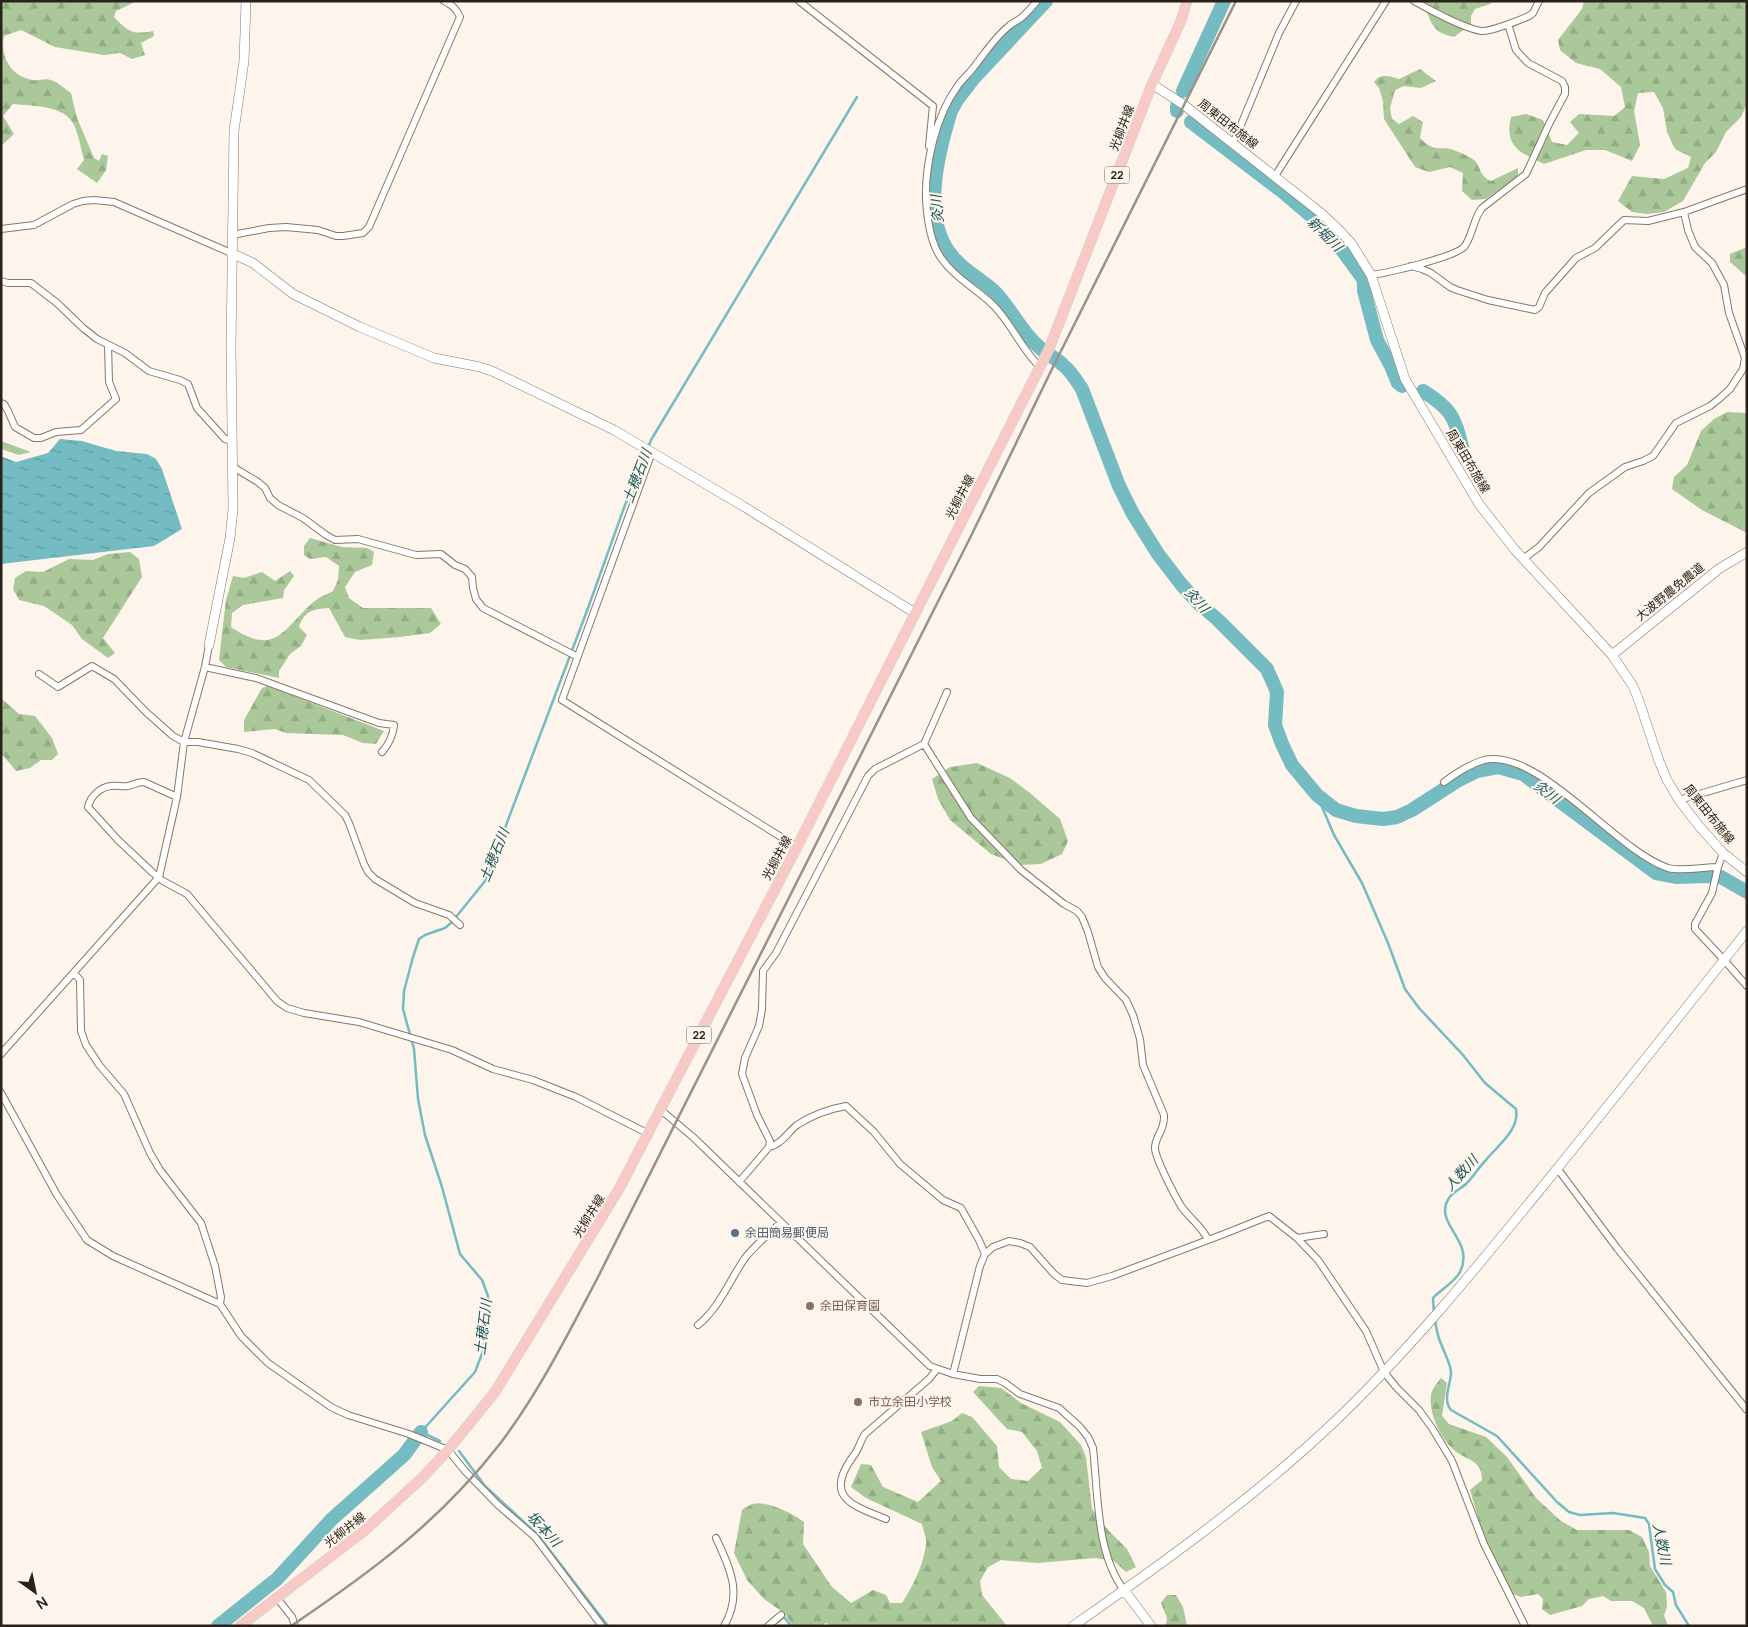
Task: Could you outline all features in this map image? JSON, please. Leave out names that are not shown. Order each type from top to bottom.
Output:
[{"type":"main road","name":"光柳井線","points":[[240,1626],[370,1526],[423,1477],[448,1450],[495,1392],[620,1189],[797,847],[1049,349],[1152,84],[1181,21],[1187,1]]},
{"type":"street","points":[[1,1054],[159,877],[177,797],[184,742],[210,645],[230,538],[233,509],[232,235],[234,131],[244,61],[246,1]]},
{"type":"street","points":[[232,235],[269,228],[286,227],[318,230],[336,236],[343,236],[363,233],[369,227],[460,17],[457,10],[451,4],[444,1]]},
{"type":"street","points":[[799,1],[934,106],[929,165]]},
{"type":"street","points":[[1037,1],[1020,19],[1009,26],[995,40],[957,86],[944,108],[929,165],[926,207],[932,237],[940,257],[959,278],[991,303],[1022,343],[1031,358],[1042,363]]},
{"type":"street","points":[[1232,142],[1236,137],[1278,33],[1296,1]]},
{"type":"street","points":[[1275,176],[1386,1]]},
{"type":"street","points":[[1414,1],[1482,31],[1520,21],[1533,13],[1539,1]]},
{"type":"street","points":[[1371,275],[1411,266],[1463,248],[1468,242],[1477,214],[1482,208],[1526,174],[1565,94],[1565,87],[1562,82],[1528,63],[1516,50],[1508,24]]},
{"type":"street","name":"周東田布施線","points":[[1152,84],[1184,105],[1275,176],[1340,230],[1351,243],[1371,275],[1405,379],[1479,504],[1523,559],[1612,655],[1640,700],[1658,761],[1679,800],[1723,853],[1747,872]]},
{"type":"street","points":[[1411,266],[1431,273],[1457,290],[1488,300],[1535,310],[1539,307],[1545,293],[1576,258],[1595,248],[1624,220],[1648,221],[1684,212],[1747,189]]},
{"type":"street","points":[[1,229],[34,225],[73,204],[83,201],[114,202],[253,263],[293,294],[330,314],[434,358],[492,371],[614,430],[811,548],[915,613]]},
{"type":"street","points":[[1523,559],[1539,547],[1589,493],[1625,467],[1653,456],[1676,423],[1710,406],[1719,399],[1738,378],[1743,369],[1746,358],[1729,314],[1724,285],[1712,263],[1695,247],[1688,230],[1684,212]]},
{"type":"street","points":[[1,281],[8,283],[30,283],[57,303],[97,339],[125,353],[149,371],[188,384],[197,408],[225,439],[232,441]]},
{"type":"street","points":[[1,403],[4,404],[15,426],[34,438],[41,438],[56,432],[81,430],[116,398],[109,382],[108,345]]},
{"type":"street","points":[[652,452],[572,654],[562,700],[797,847]]},
{"type":"street","points":[[233,467],[258,482],[278,505],[303,518],[335,540],[358,539],[416,555],[441,554],[455,565],[465,569],[472,577],[476,599],[483,608],[572,654]]},
{"type":"street","name":"大波野農免農道","points":[[1612,655],[1720,568],[1747,552]]},
{"type":"street","points":[[39,674],[58,686],[92,666],[114,679],[146,712],[173,736],[184,742],[198,742],[245,751],[309,780],[345,815],[364,864],[368,872],[375,879],[415,903],[449,915],[457,922]]},
{"type":"street","points":[[205,667],[256,678],[380,724],[394,724],[390,743],[382,752]]},
{"type":"street","points":[[769,1147],[770,1141],[757,1115],[742,1074],[745,1058],[759,1026],[762,1009],[763,971],[776,953],[868,776],[875,769],[924,744],[947,692]]},
{"type":"street","points":[[924,744],[970,818],[979,828],[1021,870],[1064,904],[1078,911],[1082,917],[1098,967],[1104,978],[1126,1000],[1133,1015],[1140,1039],[1144,1065],[1164,1115],[1164,1124],[1156,1142],[1155,1151],[1159,1162],[1182,1207],[1204,1232],[1208,1240]]},
{"type":"street","points":[[1444,782],[1457,772],[1484,760],[1510,762],[1529,769],[1557,788],[1632,848],[1656,863],[1670,868],[1718,868]]},
{"type":"street","points":[[1679,800],[1747,780]]},
{"type":"street","points":[[177,797],[144,782],[138,782],[127,786],[110,786],[96,793],[90,800],[88,807],[118,840],[159,877],[187,894],[270,995],[286,1008],[359,1022],[452,1050],[494,1069],[533,1080],[576,1097],[649,1134]]},
{"type":"street","points":[[1723,853],[1712,893],[1694,929],[1747,986]]},
{"type":"street","points":[[1073,1626],[1173,1556],[1260,1487],[1334,1422],[1384,1372],[1458,1290],[1747,931]]},
{"type":"street","points":[[74,973],[80,980],[82,1031],[86,1045],[100,1066],[124,1094],[150,1153],[160,1170],[201,1223],[215,1266],[221,1296],[220,1304]]},
{"type":"street","points":[[1,1093],[57,1195],[87,1240],[113,1256],[220,1304],[241,1336],[268,1363],[331,1407],[348,1416],[409,1434],[448,1450],[498,1505],[535,1537],[602,1626]]},
{"type":"street","points":[[739,1182],[769,1147],[777,1143],[803,1121],[822,1112],[846,1106],[874,1132],[900,1164],[943,1200],[961,1208],[985,1254]]},
{"type":"street","points":[[660,1110],[694,1138],[930,1366],[953,1374],[997,1379],[1020,1394],[1059,1408],[1074,1421],[1088,1437],[1093,1448],[1100,1524],[1114,1574],[1151,1626]]},
{"type":"street","points":[[1557,1168],[1617,1248],[1747,1410]]},
{"type":"street","points":[[953,1374],[980,1266],[985,1254],[993,1246],[1009,1241],[1020,1243],[1030,1247],[1054,1274],[1062,1280],[1087,1283],[1112,1276],[1269,1216],[1297,1238],[1318,1260],[1366,1331],[1384,1372],[1419,1410],[1432,1428],[1452,1461],[1484,1544],[1525,1626]]},
{"type":"street","points":[[698,1325],[719,1302],[745,1259],[781,1222]]},
{"type":"street","points":[[1297,1238],[1324,1234]]},
{"type":"street","points":[[886,1519],[854,1506],[843,1497],[841,1479],[846,1466],[855,1454],[860,1440],[865,1434],[930,1379],[937,1369]]},
{"type":"street","points":[[716,1538],[733,1577],[733,1602],[724,1626]]},
{"type":"street","points":[[277,1598],[292,1617],[295,1626]]},
{"type":"street","points":[[768,1626],[781,1616]]},
{"type":"green space","points":[[1,1],[137,1],[116,11],[114,17],[131,31],[140,33],[153,31],[154,36],[141,43],[145,55],[132,59],[120,53],[104,55],[55,47],[21,30],[4,36],[5,58],[12,70],[24,78],[51,80],[71,93],[77,118],[94,158],[99,161],[102,154],[108,156],[106,170],[97,183],[77,169],[84,160],[76,129],[70,118],[56,110],[13,104],[3,116],[14,134],[1,146]]},
{"type":"green space","points":[[1420,1],[1492,1],[1490,4],[1475,9],[1471,16],[1471,24],[1454,37],[1439,31],[1435,27]]},
{"type":"green space","points":[[1584,1],[1747,1],[1747,103],[1741,117],[1726,132],[1716,152],[1705,163],[1683,201],[1664,212],[1647,214],[1632,212],[1618,201],[1632,176],[1664,179],[1688,168],[1691,157],[1675,149],[1667,132],[1663,108],[1654,92],[1638,93],[1634,111],[1640,145],[1632,161],[1605,150],[1586,150],[1544,164],[1521,152],[1512,142],[1509,127],[1511,117],[1526,114],[1543,120],[1552,142],[1567,145],[1579,133],[1570,122],[1579,114],[1614,116],[1625,107],[1621,87],[1600,69],[1576,63],[1560,50],[1558,40],[1582,9]]},
{"type":"green space","points":[[1420,69],[1436,81],[1421,88],[1404,86],[1395,90],[1390,108],[1392,119],[1399,124],[1413,116],[1423,122],[1420,138],[1435,148],[1451,149],[1470,157],[1474,160],[1482,174],[1491,181],[1518,168],[1518,176],[1486,199],[1472,200],[1462,191],[1463,173],[1450,167],[1429,172],[1415,167],[1384,119],[1383,101],[1379,88],[1374,82],[1376,79],[1382,76],[1389,76],[1399,79]]},
{"type":"green space","points":[[1747,247],[1747,277],[1730,262],[1730,254]]},
{"type":"green space","points":[[1727,412],[1747,413],[1747,533],[1702,510],[1672,489],[1674,477],[1687,465],[1701,431],[1714,419]]},
{"type":"green space","points":[[1,441],[31,452],[19,455],[1,449]]},
{"type":"green space","points":[[310,538],[342,547],[367,548],[374,552],[372,565],[355,572],[345,587],[349,598],[363,608],[431,608],[441,624],[430,633],[360,640],[345,637],[329,608],[319,609],[307,614],[301,621],[299,627],[307,635],[301,646],[290,654],[279,671],[279,678],[226,667],[219,660],[226,600],[233,576],[244,578],[262,572],[275,581],[290,571],[294,576],[284,590],[283,598],[243,605],[232,613],[231,627],[247,636],[260,640],[270,639],[279,635],[316,600],[333,591],[338,580],[339,566],[326,557],[310,559],[304,555],[304,546]]},
{"type":"green space","points":[[130,552],[139,559],[142,577],[103,638],[115,653],[108,658],[82,639],[72,625],[44,606],[19,600],[13,589],[15,578],[26,571],[43,572],[69,559],[93,560],[108,554]]},
{"type":"green space","points":[[268,686],[384,731],[376,744],[363,743],[343,735],[286,733],[275,729],[244,732],[244,720],[262,688]]},
{"type":"green space","points":[[1,698],[19,714],[35,716],[52,738],[58,754],[52,760],[41,760],[30,768],[16,771],[1,753]]},
{"type":"green space","points":[[977,763],[1010,778],[1060,819],[1068,841],[1062,854],[1041,864],[1020,865],[991,854],[950,820],[938,799],[932,779],[950,767]]},
{"type":"green space","points":[[1441,1378],[1447,1383],[1442,1416],[1449,1424],[1486,1437],[1507,1457],[1536,1498],[1561,1521],[1577,1530],[1629,1530],[1642,1537],[1649,1552],[1650,1566],[1666,1592],[1667,1607],[1664,1615],[1668,1626],[1653,1626],[1644,1608],[1632,1601],[1611,1601],[1603,1596],[1589,1599],[1582,1606],[1550,1615],[1542,1609],[1543,1599],[1538,1594],[1521,1597],[1513,1594],[1485,1541],[1470,1490],[1482,1480],[1480,1469],[1474,1462],[1452,1448],[1437,1427],[1434,1419],[1431,1395]]},
{"type":"green space","points":[[979,1386],[1001,1388],[1021,1403],[1060,1422],[1081,1445],[1086,1457],[1092,1509],[1108,1530],[1127,1549],[1136,1567],[1126,1572],[1114,1561],[1095,1558],[1038,1563],[1001,1560],[988,1567],[980,1581],[982,1595],[1007,1626],[834,1626],[826,1623],[820,1626],[793,1626],[784,1613],[764,1599],[747,1580],[734,1553],[742,1510],[753,1504],[765,1504],[794,1515],[804,1522],[803,1544],[832,1587],[851,1603],[873,1590],[886,1595],[890,1603],[902,1603],[914,1582],[925,1552],[926,1542],[922,1524],[866,1498],[851,1487],[861,1464],[871,1465],[883,1487],[918,1502],[941,1481],[932,1467],[921,1432],[952,1421],[962,1413],[972,1417],[997,1446],[999,1467],[1011,1479],[1028,1481],[1042,1468],[1037,1451],[1022,1432],[1007,1429],[973,1392]]},
{"type":"green space","points":[[1167,1595],[1176,1595],[1183,1607],[1187,1626],[1166,1626],[1167,1618],[1161,1603]]},
{"type":"water","points":[[60,439],[82,441],[116,451],[147,454],[156,459],[162,469],[182,529],[154,546],[1,564],[1,456],[16,462],[48,453]]},
{"type":"waterway","name":"灸川","points":[[1046,1],[973,79],[951,111],[937,166],[934,206],[937,224],[943,242],[953,257],[968,272],[996,293],[1033,341],[1068,370],[1082,389],[1119,486],[1133,514],[1158,554],[1198,603],[1217,619],[1267,669],[1277,692],[1275,725],[1292,765],[1317,795],[1336,810],[1356,816],[1383,819],[1397,817],[1412,810],[1457,781],[1477,771],[1498,767],[1523,774],[1656,873],[1677,877],[1721,877],[1747,892]]},
{"type":"waterway","name":"新堀川","points":[[1183,91],[1224,1]]},
{"type":"waterway","name":"土穂石川","points":[[440,1441],[421,1432],[475,1372],[483,1351],[489,1310],[488,1296],[482,1280],[460,1254],[442,1187],[425,1135],[418,1099],[414,1049],[403,1009],[404,991],[413,957],[419,939],[445,928],[452,922],[485,881],[651,440],[857,97]]},
{"type":"waterway","name":"新堀川","points":[[1177,106],[1177,111]]},
{"type":"waterway","name":"新堀川","points":[[1191,122],[1283,192],[1318,222],[1337,243],[1364,280],[1364,291],[1377,340],[1398,383],[1402,386]]},
{"type":"waterway","name":"新堀川","points":[[1423,391],[1440,403],[1450,414],[1457,428],[1462,447]]},
{"type":"waterway","name":"人数川","points":[[1317,795],[1334,835],[1362,883],[1388,943],[1405,989],[1419,1008],[1463,1055],[1485,1083],[1516,1109],[1515,1124],[1507,1137],[1467,1183],[1449,1198],[1445,1207],[1449,1224],[1463,1251],[1463,1261],[1457,1276],[1433,1298],[1434,1314]]},
{"type":"waterway","name":"人数川","points":[[1435,1319],[1438,1336],[1449,1362],[1451,1372],[1447,1397],[1448,1406],[1451,1410],[1497,1436],[1557,1502],[1569,1512],[1580,1515],[1613,1513],[1645,1518],[1649,1524],[1655,1569],[1665,1585],[1673,1592],[1676,1605],[1689,1626]]},
{"type":"waterway","name":"土穂石川","points":[[218,1626],[277,1579],[332,1519],[404,1455],[421,1432]]},
{"type":"waterway","name":"坂本川","points":[[459,1451],[485,1486],[538,1535],[608,1626]]},
{"type":"waterway","name":"坂本川","points":[[775,1624],[784,1617],[791,1626]]},
{"type":"railway","points":[[291,1626],[349,1586],[428,1522],[476,1473],[527,1406],[597,1279],[971,536],[1052,369],[1236,1]]},
{"type":"place","name":"余田簡易郵便局","points":[[735,1233]]},
{"type":"place","name":"余田保育園","points":[[810,1306]]},
{"type":"place","name":"市立余田小学校","points":[[858,1402]]}]
